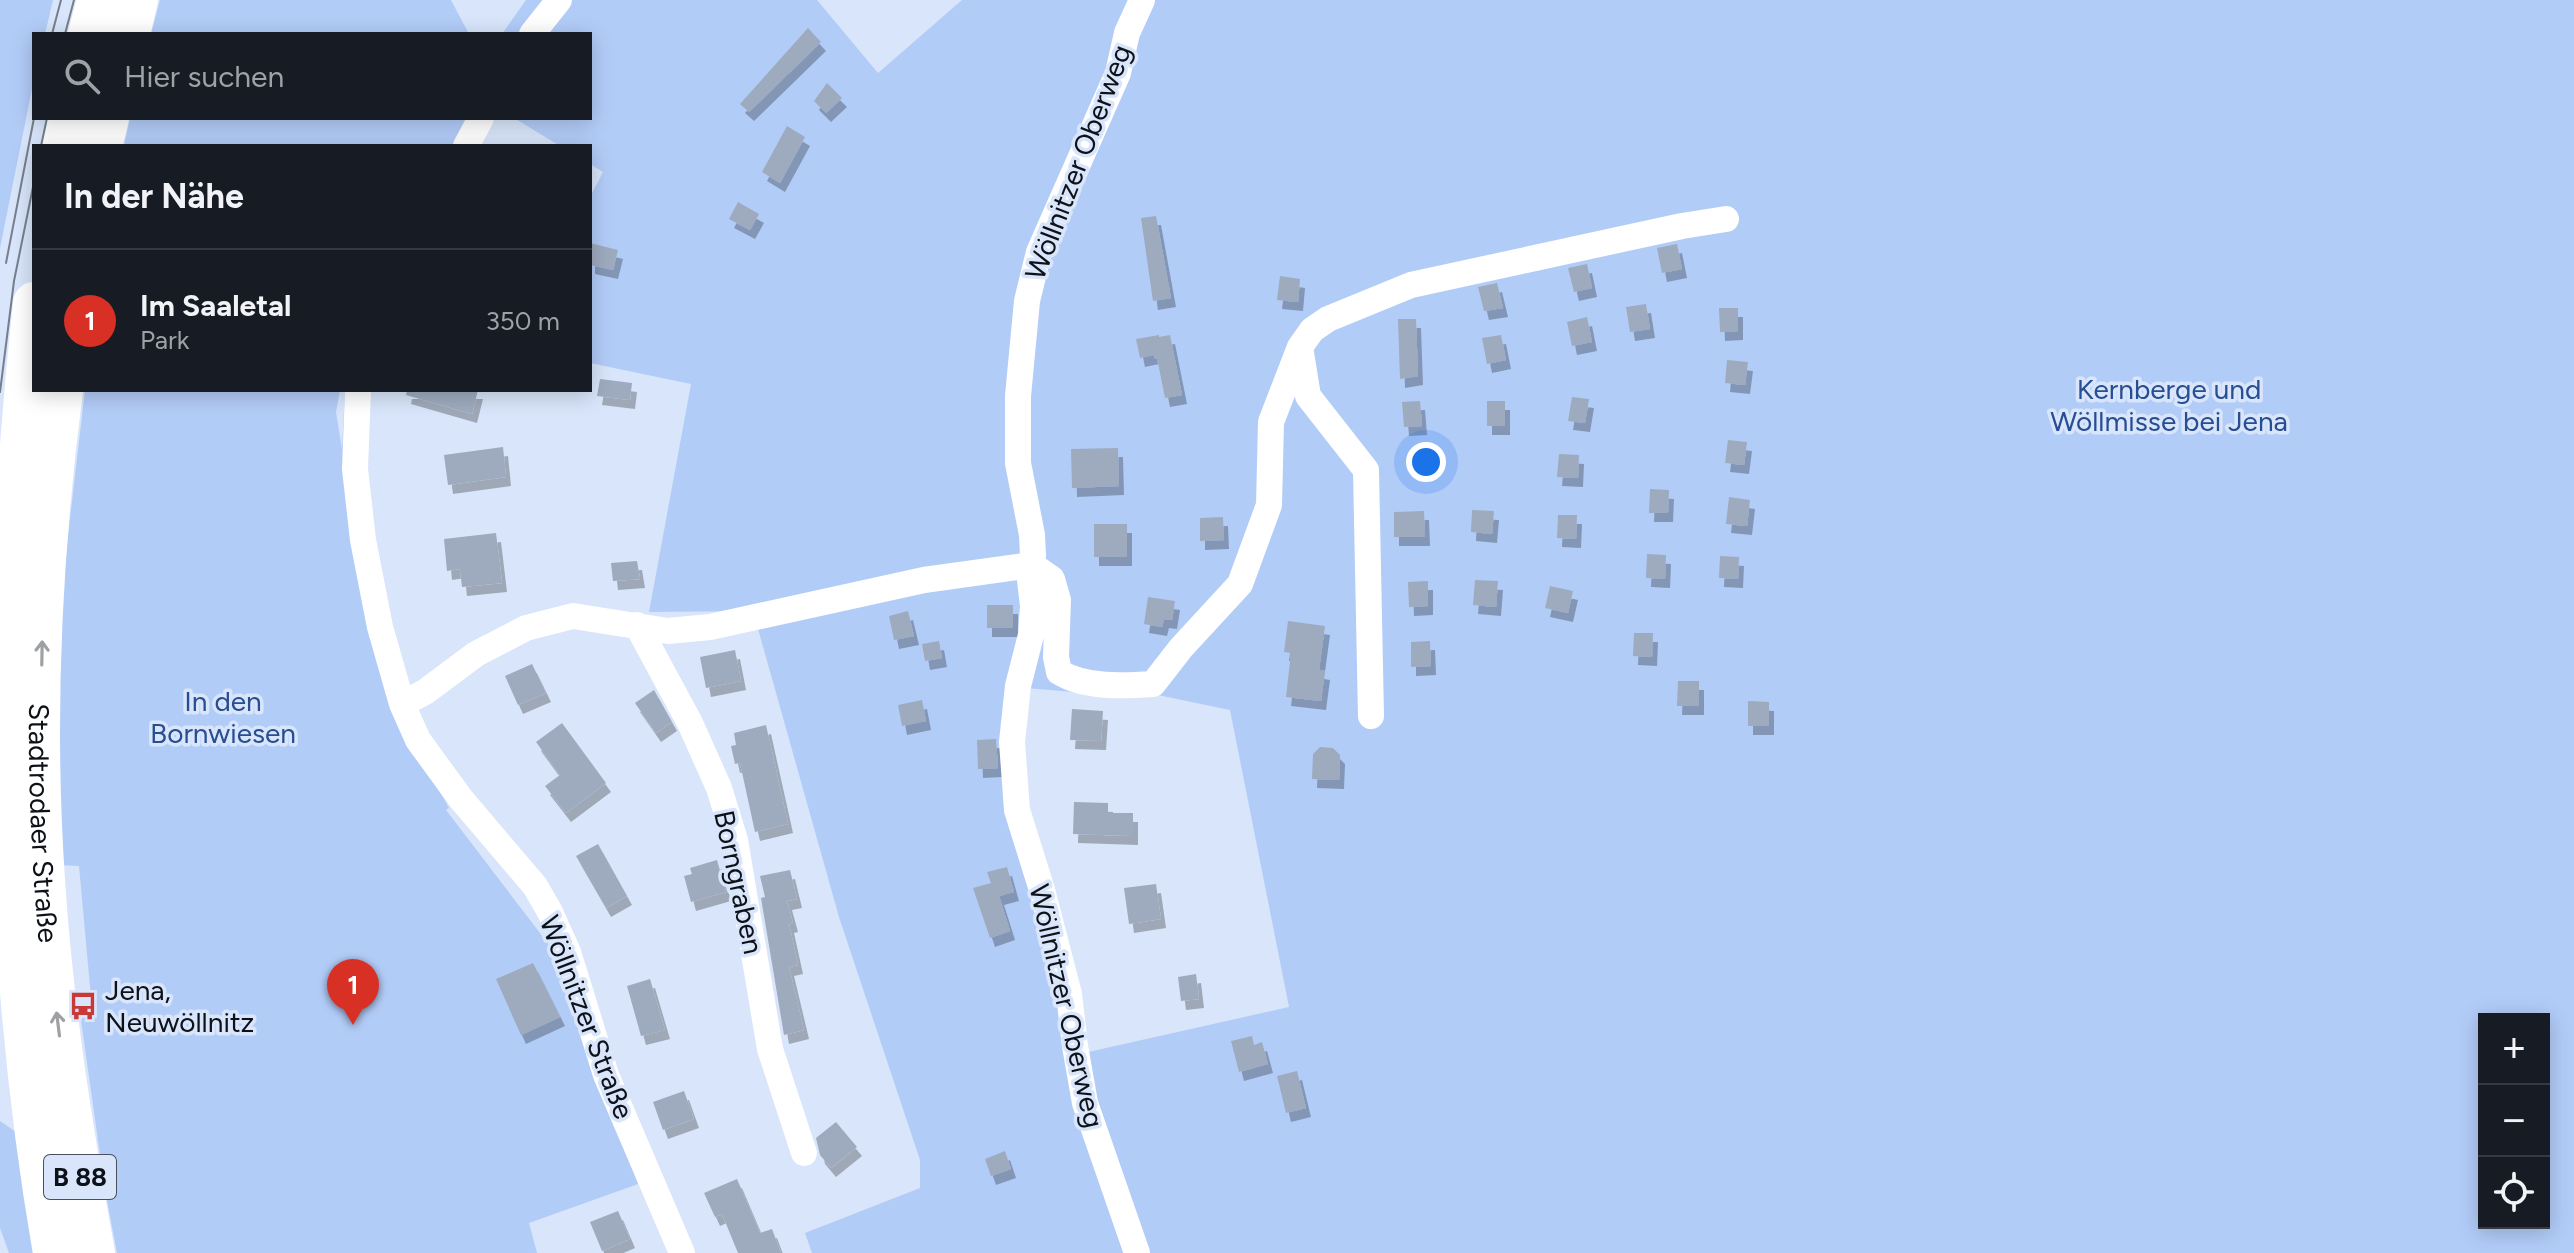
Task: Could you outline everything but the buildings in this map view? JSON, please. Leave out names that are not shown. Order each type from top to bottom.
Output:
[{"type":"main road","points":[[90,32],[98,0]]},
{"type":"main road","points":[[129,32],[137,0]]},
{"type":"main road","points":[[63,144],[68,120]]},
{"type":"main road","points":[[102,144],[108,120]]},
{"type":"main road","name":"Stadtrodaer Straße","points":[[32,318],[19,413],[8,534],[2,763],[6,868],[19,1029],[28,1106],[54,1253]]},
{"type":"main road","name":"Stadtrodaer Straße","points":[[62,392],[45,556],[40,774],[44,881],[68,1101],[94,1253]]},
{"type":"street","points":[[534,32],[559,0]]},
{"type":"street","name":"Wöllnitzer Oberweg","points":[[1137,1253],[1085,1103],[1069,994],[1017,810],[1012,742],[1018,686],[1031,635],[1032,535],[1018,463],[1018,396],[1027,301],[1039,252],[1118,73],[1127,33],[1142,0]]},
{"type":"street","points":[[467,144],[480,120]]},
{"type":"street","points":[[402,704],[425,692],[476,654],[526,628],[573,616],[668,631],[710,627],[924,580],[1032,565],[1052,579],[1058,600],[1056,657],[1059,672],[1070,679],[1123,686],[1153,684],[1181,648],[1240,584],[1269,505],[1271,422],[1300,347],[1312,330],[1328,319],[1411,285],[1726,219]]},
{"type":"street","points":[[1300,347],[1308,396],[1366,470],[1371,716]]},
{"type":"street","name":"Wöllnitzer Straße","points":[[358,392],[355,469],[363,540],[380,627],[402,704],[418,740],[461,799],[535,886],[550,912],[568,952],[606,1075],[682,1253]]},
{"type":"street","name":"Borngraben","points":[[637,625],[690,723],[719,788],[735,840],[770,1049],[804,1153]]},
{"type":"green space","points":[[0,0],[53,0],[45,32],[32,32],[32,89],[0,248]]},
{"type":"green space","points":[[160,0],[451,0],[468,32],[152,32]]},
{"type":"green space","points":[[526,0],[543,0],[523,32],[503,32]]},
{"type":"green space","name":"Kernberge und Wöllmisse bei Jena","points":[[564,0],[817,0],[878,73],[962,0],[2574,0],[2574,1253],[812,1253],[805,1233],[920,1188],[920,1160],[839,917],[753,611],[649,612],[691,384],[592,363],[592,193],[603,172],[592,165],[592,144],[557,144],[517,120],[592,120],[592,32],[542,32]],"holes":[[[1013,687],[1123,696],[1148,693],[1230,710],[1289,1007],[1066,1057],[1062,990],[1037,894]]]},
{"type":"green space","points":[[130,120],[473,120],[459,144],[124,144]]},
{"type":"green space","name":"In den Bornwiesen","points":[[85,392],[340,392],[336,412],[342,449],[345,392],[349,460],[431,775],[449,808],[446,810],[556,954],[638,1184],[529,1223],[537,1253],[117,1253],[81,1020],[92,1008],[79,866],[58,865],[60,604]]},
{"type":"green space","points":[[0,1121],[16,1132],[41,1253],[9,1253],[0,1228]]},
{"type":"tram line","points":[[53,32],[61,0]]},
{"type":"tram line","points":[[66,32],[74,0]]},
{"type":"tram line","points":[[6,263],[34,120]]},
{"type":"tram line","points":[[41,144],[47,120]]},
{"type":"tram line","points":[[0,392],[14,281],[32,192]]},
{"type":"place","name":"Jena, Neuwöllnitz","points":[[83,1006]]},
{"type":"place","name":"Im Saaletal","points":[[353,1025]]}]
